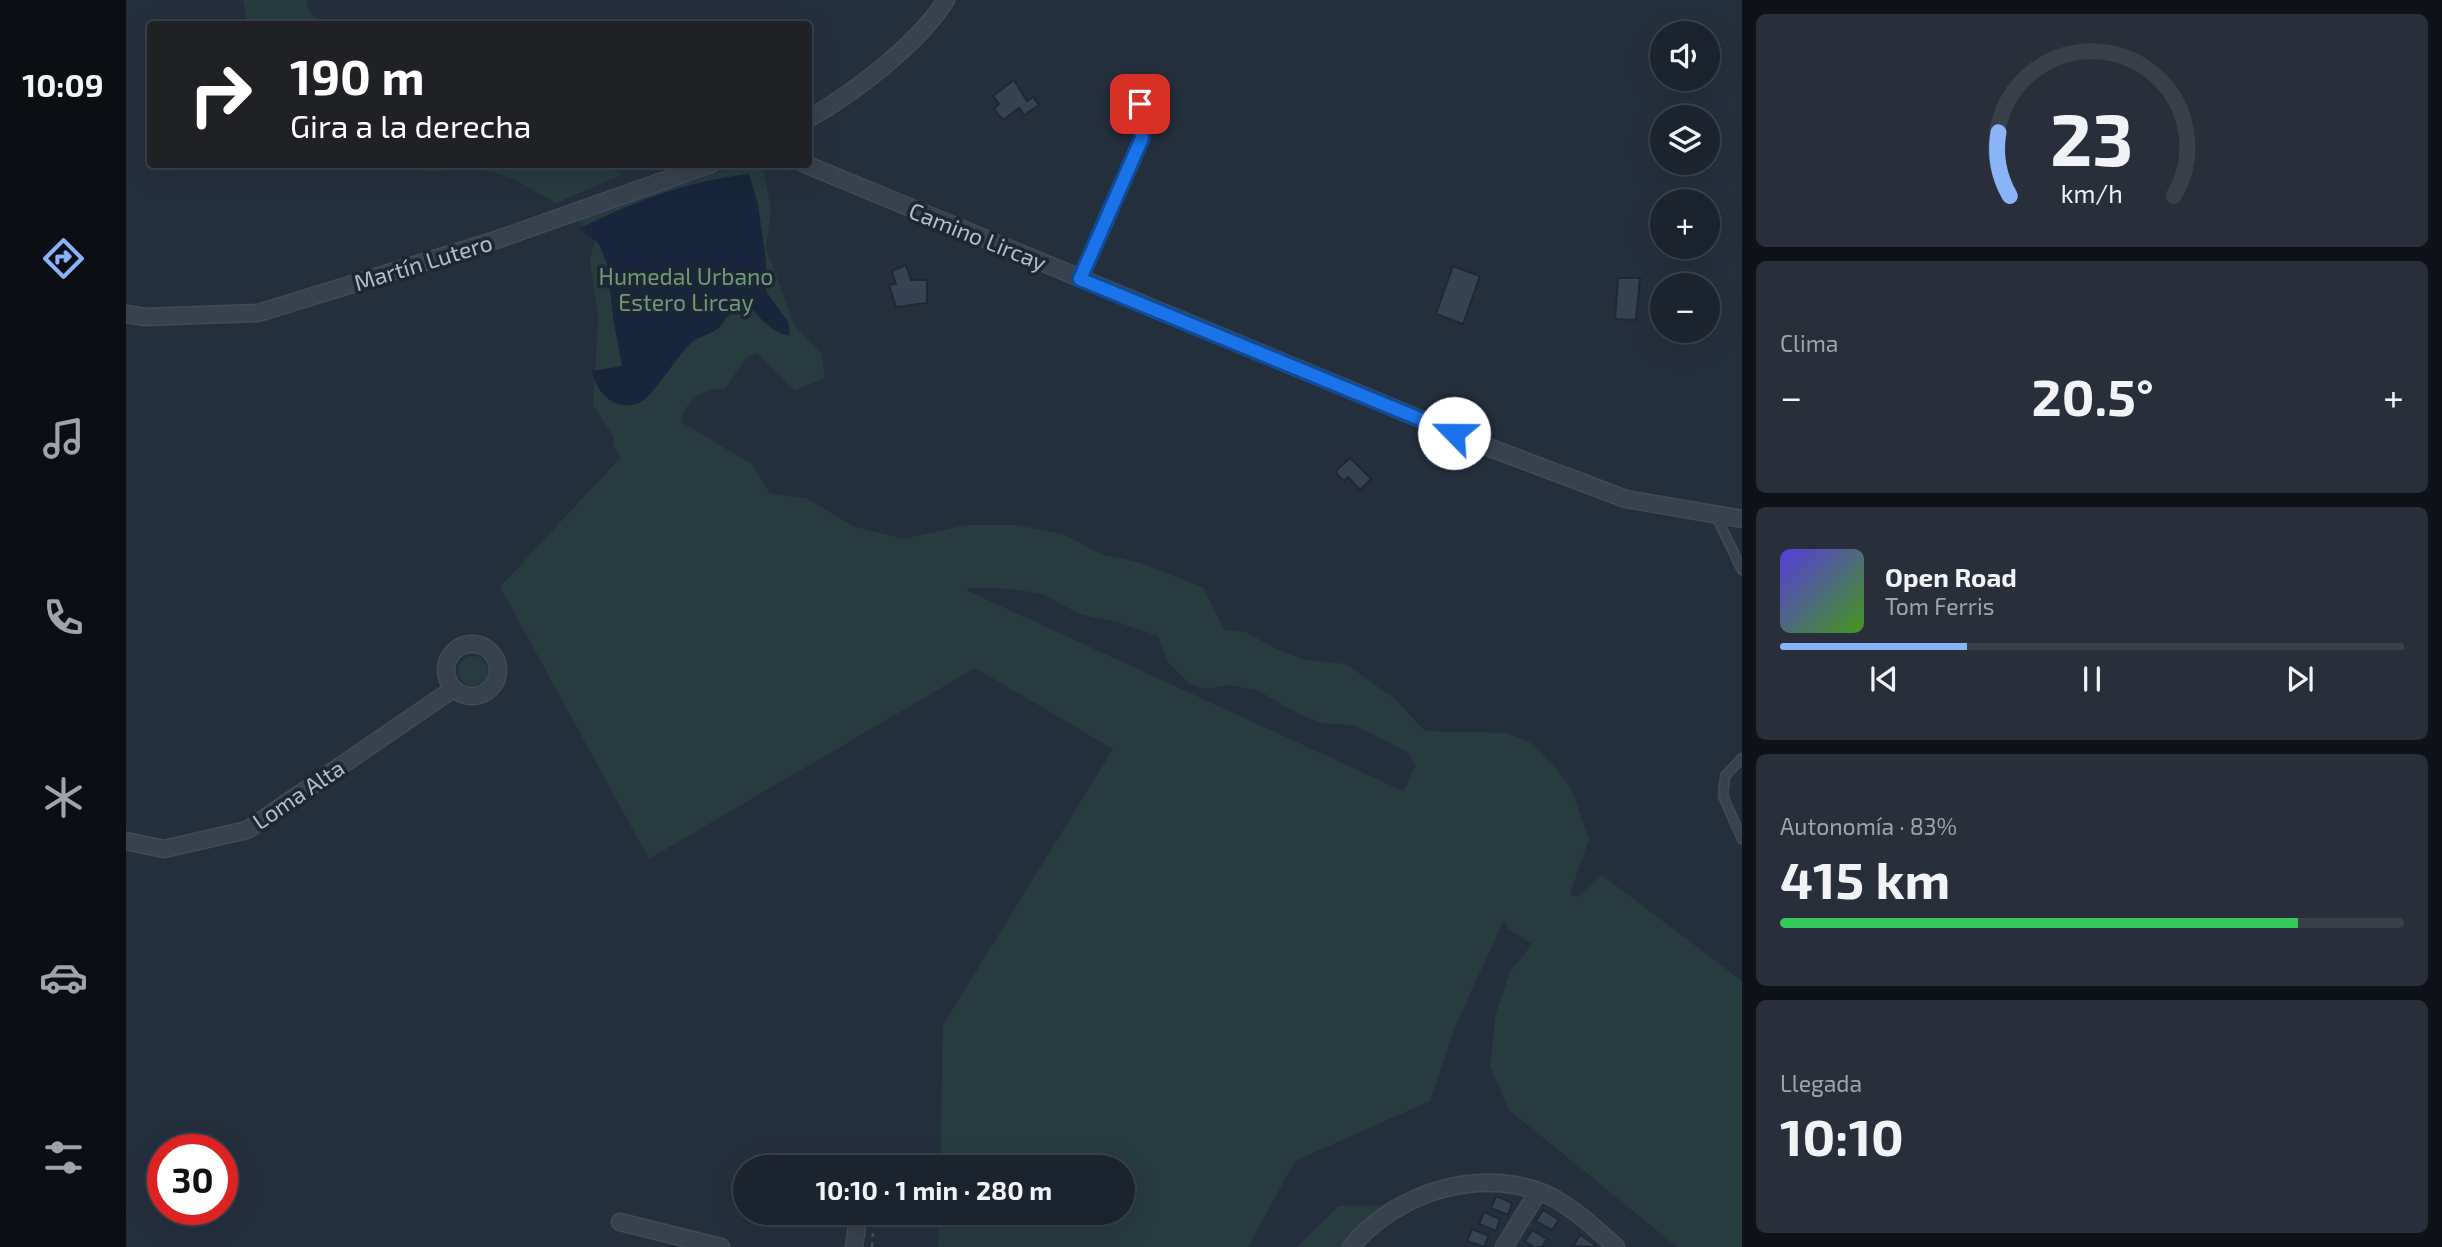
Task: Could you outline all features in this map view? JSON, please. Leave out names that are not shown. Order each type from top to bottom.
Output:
[{"type":"street","points":[[812,116],[840,99],[886,63],[922,29],[946,0]]},
{"type":"street","name":"Camino Lircay","points":[[812,167],[1479,444],[1626,499],[1742,519]]},
{"type":"street","name":"Martín Lutero","points":[[126,314],[145,317],[258,313],[496,240],[700,168]]},
{"type":"street","name":"Loma Alta","points":[[126,841],[164,849],[247,830],[453,689]]},
{"type":"street","points":[[1351,1247],[1384,1215],[1416,1198],[1459,1185],[1486,1184],[1503,1185],[1552,1197],[1582,1217],[1615,1246]]},
{"type":"street","points":[[1504,1247],[1538,1192]]},
{"type":"street","points":[[620,1222],[646,1237],[721,1247]]},
{"type":"street","points":[[854,1247],[857,1226]]},
{"type":"lane","points":[[1080,279],[1142,138],[1140,104]]},
{"type":"lane","points":[[1715,514],[1742,570]]},
{"type":"lane","points":[[1742,758],[1724,776],[1723,796],[1742,839]]},
{"type":"path","points":[[872,1247],[873,1233]]},
{"type":"green space","points":[[243,0],[306,0],[308,9],[318,21],[247,21]]},
{"type":"green space","points":[[417,168],[463,168],[430,172]]},
{"type":"green space","points":[[475,168],[612,168],[621,175],[556,203],[512,178]]},
{"type":"green space","name":"Humedal Urbano Estero Lircay","points":[[731,168],[763,168],[771,209],[766,248],[794,325],[822,354],[825,378],[795,390],[756,353],[746,358],[725,389],[718,388],[697,396],[686,408],[681,422],[753,465],[770,494],[806,498],[855,527],[904,539],[966,525],[1016,525],[1063,534],[1101,554],[1137,562],[1203,587],[1224,630],[1246,632],[1278,650],[1306,660],[1346,664],[1396,700],[1425,731],[1507,733],[1529,742],[1551,762],[1571,788],[1589,839],[1570,894],[1577,897],[1602,875],[1742,981],[1742,1247],[1677,1247],[1508,1109],[1490,1065],[1496,1013],[1510,972],[1532,944],[1508,929],[1504,920],[1454,1029],[1430,1101],[1295,1161],[1248,1247],[938,1247],[939,1225],[1135,1225],[1135,1155],[940,1155],[943,1025],[1113,749],[975,668],[649,859],[500,587],[621,457],[613,446],[614,437],[593,405],[598,318],[590,260],[596,237],[574,217],[655,194]],"holes":[[[1012,589],[1043,594],[1079,614],[1120,623],[1158,636],[1168,662],[1190,684],[1206,689],[1229,685],[1257,690],[1295,712],[1321,723],[1356,726],[1407,752],[1416,765],[1403,791],[966,590]]]},
{"type":"green space","points":[[473,656],[484,660],[488,671],[484,682],[473,686],[462,682],[458,671],[462,660]]},
{"type":"green space","points":[[1391,1205],[1342,1247],[1297,1247],[1339,1206]]},
{"type":"water","points":[[749,174],[758,204],[766,262],[766,291],[788,322],[790,336],[768,326],[752,308],[736,311],[718,328],[689,345],[645,399],[639,403],[622,405],[608,399],[594,379],[592,371],[622,366],[607,264],[598,242],[579,229],[620,210],[683,187]]},
{"type":"building","points":[[1014,80],[1027,101],[1033,97],[1039,105],[1024,115],[1019,108],[1003,120],[994,109],[999,104],[993,96]]},
{"type":"building","points":[[906,265],[911,280],[927,280],[927,303],[896,307],[889,285],[896,284],[892,271]]},
{"type":"building","points":[[1453,266],[1480,276],[1463,324],[1436,314]]},
{"type":"building","points":[[1618,278],[1640,278],[1636,320],[1615,319]]},
{"type":"building","points":[[1350,458],[1371,479],[1360,490],[1348,477],[1344,481],[1335,472]]},
{"type":"building","points":[[1496,1196],[1512,1203],[1508,1215],[1491,1208]]},
{"type":"building","points":[[1543,1210],[1559,1220],[1552,1230],[1536,1221]]},
{"type":"building","points":[[1484,1212],[1500,1219],[1496,1231],[1479,1224]]},
{"type":"building","points":[[1472,1229],[1489,1236],[1484,1247],[1467,1241]]},
{"type":"building","points":[[1532,1230],[1547,1239],[1542,1247],[1534,1247],[1525,1241]]},
{"type":"building","points":[[1580,1235],[1595,1245],[1594,1247],[1573,1246]]},
{"type":"route","points":[[1140,104],[1142,138],[1080,279],[1454,433]]}]
